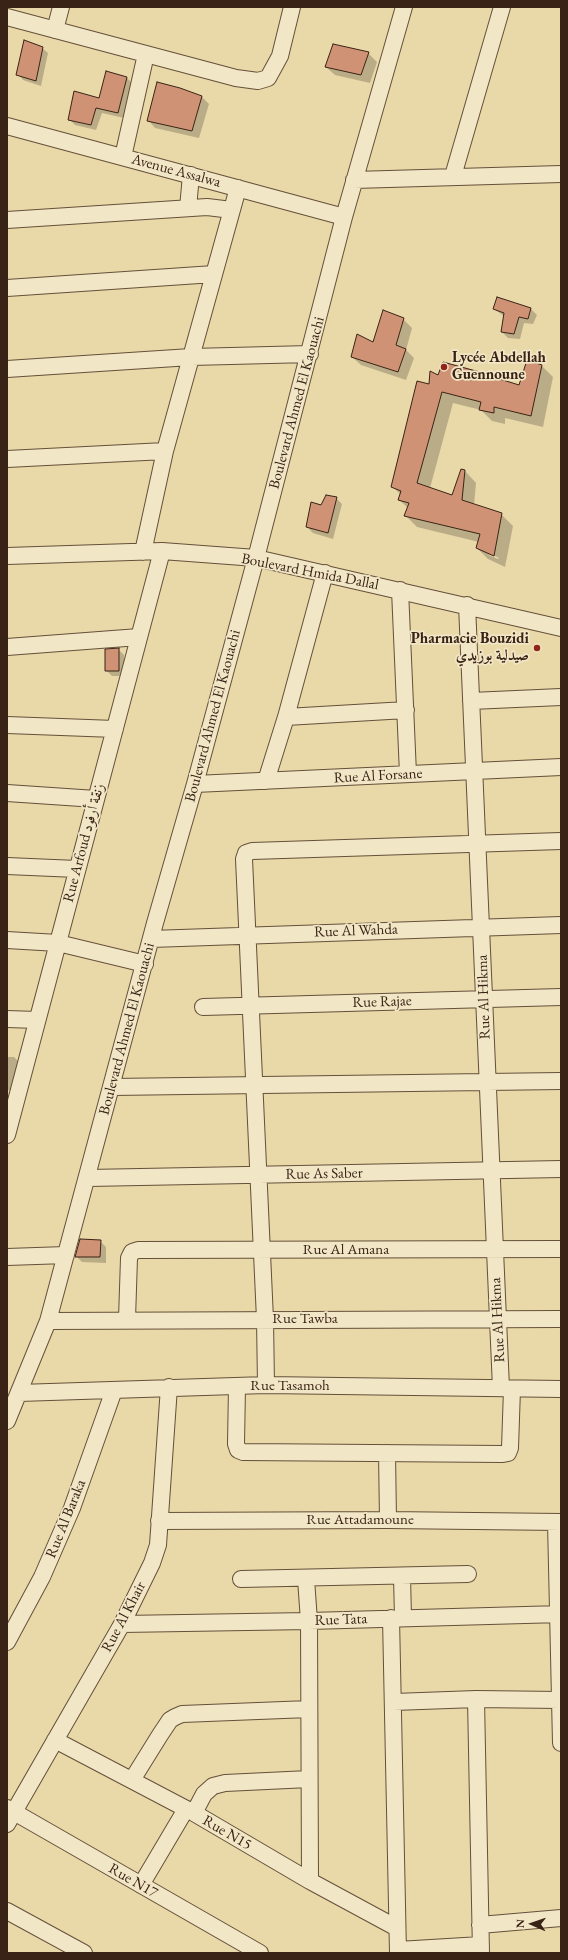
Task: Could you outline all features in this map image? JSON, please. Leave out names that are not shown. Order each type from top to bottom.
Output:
[{"type":"street","points":[[54,30],[61,7]]},
{"type":"street","points":[[7,17],[236,78],[258,81],[268,78],[280,56],[292,7]]},
{"type":"street","name":"Boulevard Ahmed El Kaouachi","points":[[7,1421],[20,1393],[48,1321],[256,558],[354,180],[404,7]]},
{"type":"street","points":[[453,176],[502,7]]},
{"type":"street","points":[[123,157],[146,54]]},
{"type":"street","name":"Avenue Assalwa","points":[[7,126],[344,217]]},
{"type":"street","points":[[354,180],[561,174]]},
{"type":"street","points":[[188,208],[191,175]]},
{"type":"street","points":[[143,552],[166,451],[238,188]]},
{"type":"street","points":[[7,220],[207,207],[232,210]]},
{"type":"street","points":[[7,288],[214,274]]},
{"type":"street","points":[[7,369],[191,357],[310,354]]},
{"type":"street","points":[[7,459],[166,451]]},
{"type":"street","name":"Boulevard Hmida Dallal","points":[[7,556],[162,551],[256,558],[467,605],[561,628]]},
{"type":"street","name":"Rue Arfoud زنقة أرفود","points":[[7,1135],[12,1099],[37,1020],[162,551]]},
{"type":"street","points":[[266,781],[286,717],[325,573]]},
{"type":"street","points":[[400,590],[408,774]]},
{"type":"street","name":"Rue Al Hikma","points":[[387,1453],[508,1453],[510,1448],[506,1388],[498,1319],[494,1250],[467,605]]},
{"type":"street","points":[[7,647],[139,637]]},
{"type":"street","points":[[472,701],[561,697]]},
{"type":"street","points":[[286,717],[406,710]]},
{"type":"street","points":[[7,725],[115,729]]},
{"type":"street","name":"Rue Al Forsane","points":[[195,784],[561,767]]},
{"type":"street","points":[[7,794],[96,799]]},
{"type":"street","points":[[266,1386],[265,1319],[259,1175],[244,859],[246,853],[252,851],[478,845],[561,841]]},
{"type":"street","points":[[7,866],[77,869]]},
{"type":"street","name":"Rue Al Wahda","points":[[151,939],[561,924]]},
{"type":"street","points":[[7,940],[58,943],[145,964]]},
{"type":"street","name":"Rue Rajae","points":[[203,1007],[561,997]]},
{"type":"street","points":[[7,1019],[37,1020]]},
{"type":"street","points":[[112,1087],[561,1081]]},
{"type":"street","name":"Rue As Saber","points":[[88,1178],[561,1169]]},
{"type":"street","name":"Rue Al Amana","points":[[128,1319],[129,1258],[132,1252],[561,1249]]},
{"type":"street","points":[[7,1257],[66,1255]]},
{"type":"street","name":"Rue Tawba","points":[[48,1321],[128,1319],[561,1319]]},
{"type":"street","name":"Rue Tasamoh","points":[[20,1393],[169,1387],[266,1386],[561,1389]]},
{"type":"street","name":"Rue Al Khair","points":[[9,1815],[55,1740],[122,1624],[152,1563],[158,1545],[169,1387]]},
{"type":"street","points":[[237,1387],[236,1444],[238,1450],[243,1452],[387,1453],[388,1520]]},
{"type":"street","name":"Rue Al Baraka","points":[[7,1642],[42,1577],[69,1515],[114,1390]]},
{"type":"street","name":"Rue Attadamoune","points":[[159,1522],[388,1520],[558,1522]]},
{"type":"street","points":[[558,1522],[561,1743]]},
{"type":"street","points":[[241,1579],[306,1579],[468,1574]]},
{"type":"street","points":[[402,1576],[397,1618],[394,1702],[398,1952],[481,1949],[476,1699]]},
{"type":"street","points":[[306,1579],[309,1621],[310,1881]]},
{"type":"street","name":"Rue Tata","points":[[122,1624],[309,1621],[560,1614]]},
{"type":"street","points":[[394,1702],[476,1699],[560,1700]]},
{"type":"street","points":[[132,1780],[170,1720],[182,1714],[309,1709]]},
{"type":"street","name":"Rue N15","points":[[55,1740],[190,1811],[310,1881],[397,1928]]},
{"type":"street","points":[[141,1885],[190,1811],[204,1794],[213,1786],[225,1783],[309,1779]]},
{"type":"street","name":"Rue N17","points":[[9,1815],[141,1885],[260,1953]]},
{"type":"street","points":[[7,1911],[84,1953]]},
{"type":"street","points":[[480,1925],[561,1918]]},
{"type":"building","points":[[24,40],[43,47],[36,81],[16,75]]},
{"type":"building","points":[[333,44],[369,52],[361,75],[325,67]]},
{"type":"building","points":[[106,71],[127,77],[118,113],[96,108],[91,125],[68,120],[74,91],[99,98]]},
{"type":"building","points":[[157,82],[202,96],[192,131],[147,121]]},
{"type":"building","points":[[497,297],[531,308],[528,319],[519,317],[514,334],[501,332],[504,313],[493,309]]},
{"type":"building","points":[[383,310],[404,318],[396,345],[406,349],[398,372],[351,357],[357,334],[373,342]]},
{"type":"building","points":[[527,360],[542,365],[531,416],[494,407],[494,413],[479,410],[481,402],[442,392],[417,483],[452,495],[461,469],[465,470],[462,500],[502,513],[494,556],[476,548],[480,534],[404,516],[409,503],[398,500],[401,491],[391,487],[417,381],[429,384],[430,371],[438,375],[443,362],[487,374],[519,385]]},
{"type":"building","points":[[326,495],[337,497],[328,533],[306,527],[311,502],[321,505]]},
{"type":"building","points":[[119,648],[119,671],[105,671],[105,649]]},
{"type":"building","points":[[80,1239],[101,1240],[100,1257],[75,1257]]},
{"type":"place","name":"Lycée Abdellah Guennoune","points":[[444,367]]},
{"type":"place","name":"Pharmacie Bouzidi صيدلية بوزيدي","points":[[537,648]]}]
